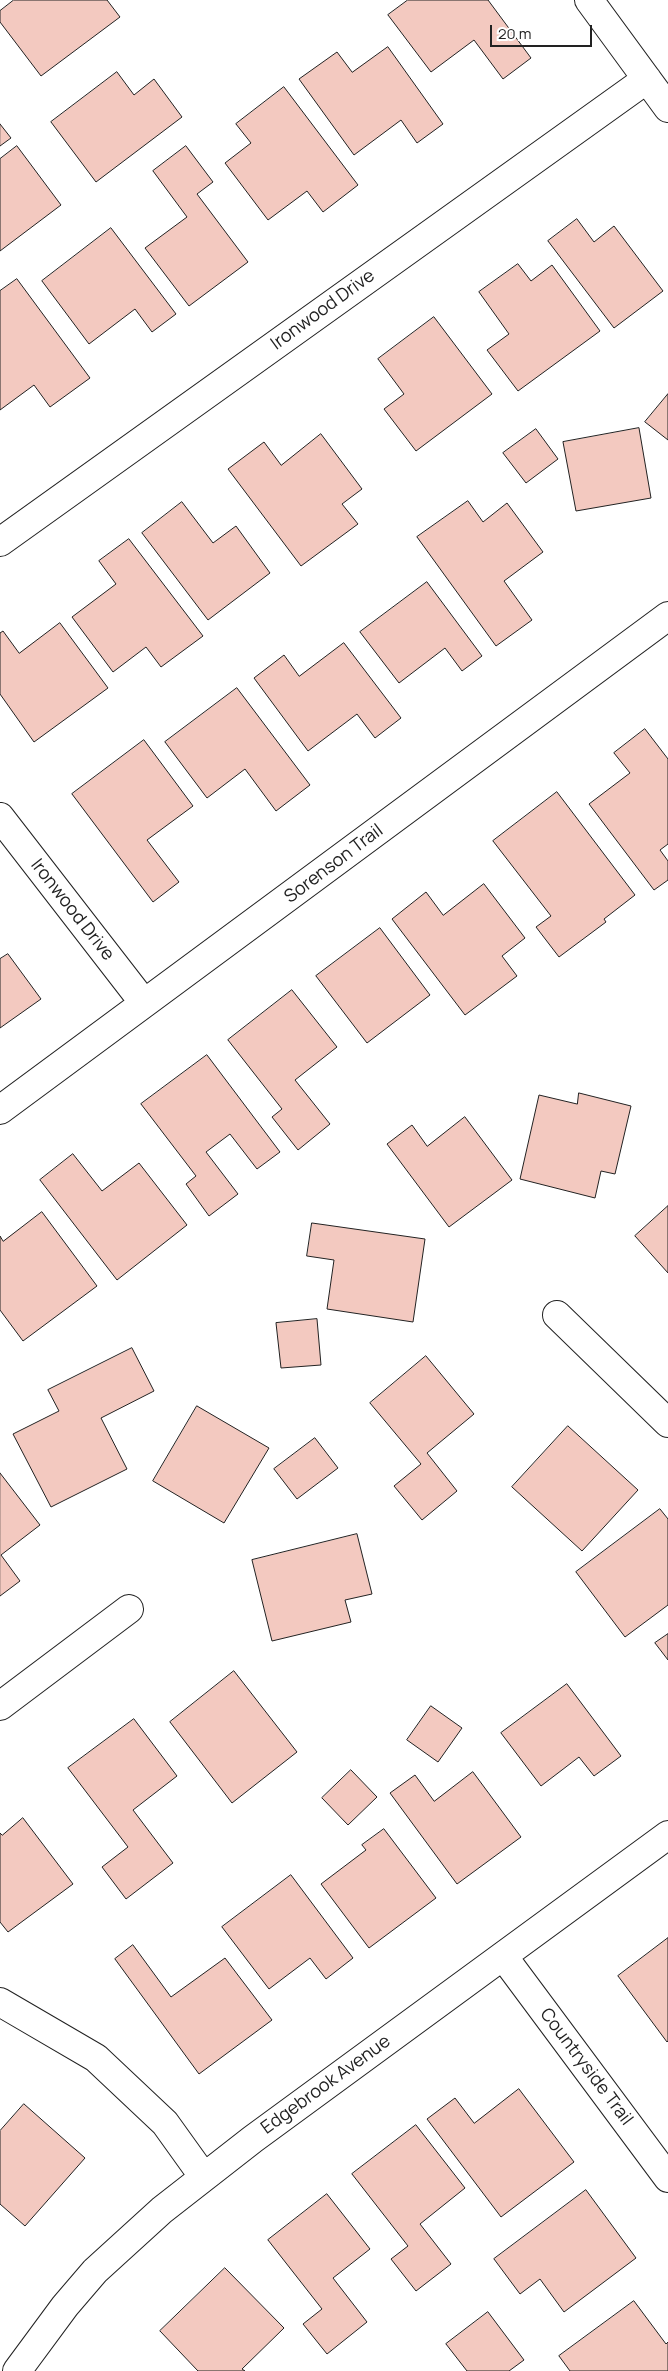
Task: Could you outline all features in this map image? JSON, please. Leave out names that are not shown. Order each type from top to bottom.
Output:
[{"type":"street","points":[[589,0],[668,108]]},
{"type":"street","name":"Ironwood Drive","points":[[0,542],[646,78]]},
{"type":"street","name":"Sorenson Trail","points":[[0,1110],[668,616]]},
{"type":"street","name":"Ironwood Drive","points":[[0,818],[144,1003]]},
{"type":"street","points":[[557,1315],[668,1423]]},
{"type":"street","points":[[0,1706],[129,1609]]},
{"type":"street","name":"Edgebrook Avenue","points":[[17,2371],[65,2306],[95,2271],[126,2240],[203,2176],[668,1835]]},
{"type":"street","name":"Countryside Trail","points":[[503,1956],[668,2178]]},
{"type":"street","points":[[0,2002],[96,2058],[164,2123],[203,2176]]},
{"type":"building","points":[[14,0],[107,0],[120,17],[41,76],[0,22],[0,11]]},
{"type":"building","points":[[408,0],[488,0],[531,58],[503,79],[474,40],[431,72],[388,15]]},
{"type":"building","points":[[388,47],[443,124],[417,143],[401,120],[354,155],[299,79],[337,52],[352,72]]},
{"type":"building","points":[[117,72],[134,95],[154,79],[182,117],[96,182],[51,122]]},
{"type":"building","points":[[284,87],[358,185],[323,212],[307,191],[268,220],[225,163],[251,143],[236,124]]},
{"type":"building","points":[[0,124],[11,138],[0,146]]},
{"type":"building","points":[[17,146],[61,205],[0,251],[0,159]]},
{"type":"building","points":[[186,146],[213,182],[197,194],[248,262],[189,306],[145,248],[187,217],[153,171]]},
{"type":"building","points":[[577,219],[594,242],[614,226],[663,291],[614,328],[548,241]]},
{"type":"building","points":[[111,228],[176,314],[152,332],[135,309],[89,344],[42,281]]},
{"type":"building","points":[[518,264],[531,281],[552,265],[600,331],[518,391],[487,350],[509,334],[479,292]]},
{"type":"building","points":[[17,279],[90,378],[50,407],[34,385],[0,410],[0,291]]},
{"type":"building","points":[[434,317],[492,394],[416,451],[384,409],[404,394],[378,359]]},
{"type":"building","points":[[668,394],[668,440],[645,422]]},
{"type":"building","points":[[639,428],[651,498],[576,511],[563,442]]},
{"type":"building","points":[[536,429],[558,459],[526,483],[503,453]]},
{"type":"building","points":[[321,434],[362,489],[342,504],[358,524],[301,566],[228,469],[264,442],[281,465]]},
{"type":"building","points":[[468,501],[483,522],[507,503],[543,552],[504,581],[532,620],[496,646],[417,537]]},
{"type":"building","points":[[182,502],[213,543],[236,526],[270,573],[208,620],[142,533]]},
{"type":"building","points":[[129,539],[203,636],[161,667],[146,647],[113,672],[72,617],[116,584],[99,561]]},
{"type":"building","points":[[427,582],[482,656],[462,671],[445,648],[399,683],[360,632]]},
{"type":"building","points":[[60,623],[108,688],[34,742],[0,694],[0,633],[3,631],[19,653]]},
{"type":"building","points":[[344,643],[401,718],[375,738],[357,714],[308,751],[254,678],[284,655],[299,676]]},
{"type":"building","points":[[237,688],[310,785],[276,811],[245,769],[207,798],[165,742]]},
{"type":"building","points":[[645,729],[668,759],[668,844],[660,850],[668,861],[668,880],[654,890],[589,804],[630,773],[614,753]]},
{"type":"building","points":[[144,740],[193,806],[147,840],[179,882],[153,902],[72,794]]},
{"type":"building","points":[[557,792],[635,895],[604,919],[606,922],[559,957],[536,927],[551,916],[493,841]]},
{"type":"building","points":[[484,884],[525,938],[502,956],[517,976],[465,1015],[392,919],[426,892],[443,915]]},
{"type":"building","points":[[380,928],[430,995],[367,1043],[316,976]]},
{"type":"building","points":[[8,954],[41,999],[0,1028],[0,959]]},
{"type":"building","points":[[292,990],[337,1047],[295,1080],[330,1124],[298,1150],[272,1117],[282,1109],[228,1040]]},
{"type":"building","points":[[207,1055],[280,1152],[257,1169],[230,1134],[206,1152],[238,1194],[209,1216],[186,1184],[196,1176],[141,1104]]},
{"type":"building","points":[[579,1093],[631,1106],[615,1174],[601,1171],[595,1198],[520,1179],[539,1095],[577,1104]]},
{"type":"building","points":[[465,1117],[512,1180],[449,1227],[387,1144],[412,1125],[427,1146]]},
{"type":"building","points":[[73,1154],[102,1191],[139,1163],[187,1225],[117,1280],[40,1180]]},
{"type":"building","points":[[668,1206],[668,1273],[635,1236]]},
{"type":"building","points":[[42,1212],[97,1286],[23,1341],[0,1310],[0,1236],[3,1241]]},
{"type":"building","points":[[312,1223],[425,1239],[413,1322],[327,1309],[334,1260],[307,1256]]},
{"type":"building","points":[[317,1319],[321,1365],[281,1368],[276,1323]]},
{"type":"building","points":[[132,1348],[154,1391],[101,1418],[127,1469],[51,1507],[13,1434],[59,1411],[48,1390]]},
{"type":"building","points":[[426,1356],[474,1414],[427,1453],[457,1491],[422,1520],[394,1486],[421,1464],[370,1403]]},
{"type":"building","points":[[197,1406],[269,1448],[224,1523],[153,1481]]},
{"type":"building","points":[[568,1426],[638,1490],[582,1551],[512,1487]]},
{"type":"building","points":[[315,1438],[338,1468],[297,1499],[274,1469]]},
{"type":"building","points":[[0,1473],[40,1525],[1,1555],[20,1581],[0,1596]]},
{"type":"building","points":[[660,1509],[668,1519],[668,1605],[625,1637],[576,1572]]},
{"type":"building","points":[[357,1534],[372,1594],[345,1600],[351,1622],[272,1641],[252,1560]]},
{"type":"building","points":[[668,1634],[668,1660],[655,1643]]},
{"type":"building","points":[[234,1671],[297,1752],[232,1803],[170,1722]]},
{"type":"building","points":[[567,1684],[621,1756],[594,1776],[579,1757],[541,1786],[501,1733]]},
{"type":"building","points":[[431,1706],[462,1728],[438,1762],[407,1740]]},
{"type":"building","points":[[134,1719],[177,1776],[133,1810],[173,1863],[126,1899],[102,1867],[128,1847],[68,1768]]},
{"type":"building","points":[[351,1770],[377,1797],[348,1825],[322,1798]]},
{"type":"building","points":[[473,1772],[521,1837],[457,1884],[390,1793],[415,1775],[434,1801]]},
{"type":"building","points":[[23,1818],[73,1884],[8,1932],[0,1922],[0,1833],[2,1835]]},
{"type":"building","points":[[384,1829],[436,1898],[369,1948],[321,1884],[366,1850],[362,1845]]},
{"type":"building","points":[[291,1875],[353,1958],[326,1979],[310,1958],[269,1989],[222,1927]]},
{"type":"building","points":[[668,1938],[668,2041],[667,2042],[618,1976]]},
{"type":"building","points":[[133,1945],[171,1997],[225,1958],[272,2020],[199,2074],[115,1959]]},
{"type":"building","points":[[519,2089],[574,2162],[501,2217],[427,2119],[455,2098],[474,2123]]},
{"type":"building","points":[[24,2104],[85,2158],[25,2226],[0,2204],[0,2131]]},
{"type":"building","points":[[416,2125],[465,2188],[420,2224],[451,2264],[416,2291],[391,2259],[408,2246],[352,2174]]},
{"type":"building","points":[[586,2190],[636,2258],[564,2312],[540,2279],[520,2294],[494,2259]]},
{"type":"building","points":[[327,2194],[370,2249],[333,2278],[367,2322],[327,2354],[303,2324],[322,2309],[268,2240]]},
{"type":"building","points":[[225,2268],[284,2328],[242,2369],[245,2371],[198,2371],[160,2331]]},
{"type":"building","points":[[634,2301],[666,2344],[668,2342],[668,2371],[570,2371],[559,2356]]},
{"type":"building","points":[[488,2312],[524,2360],[509,2371],[467,2371],[446,2344]]}]
